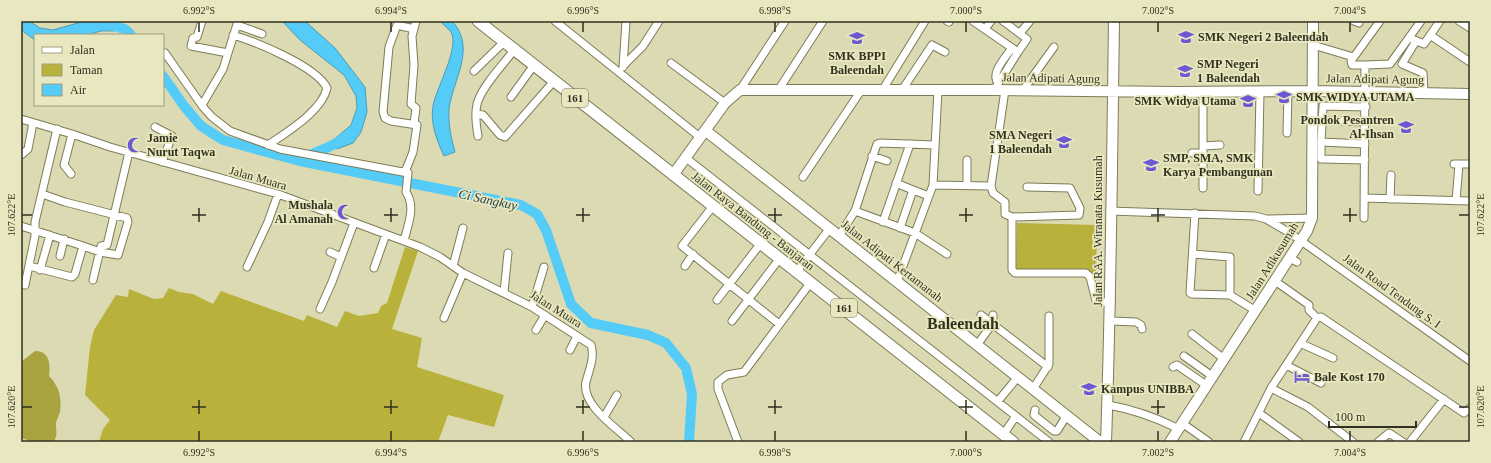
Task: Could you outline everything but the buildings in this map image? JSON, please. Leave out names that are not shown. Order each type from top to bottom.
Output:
[{"type":"main road","name":"Jalan Raya Bandung - Banjaran","points":[[478,21],[811,282],[1012,442]]},
{"type":"main road","name":"Jalan RAA. Wiranata Kusumah","points":[[1106,442],[1111,321],[1110,211],[1114,21]]},
{"type":"main road","name":"Jalan Adikusumah","points":[[1170,442],[1209,380],[1275,281],[1293,260],[1312,218],[1317,120],[1313,91],[1313,21]]},
{"type":"main road","name":"Jalan Adipati Agung","points":[[740,90],[779,88],[938,90],[999,87],[1024,90],[1113,92],[1313,91],[1470,94]]},
{"type":"main road","points":[[673,175],[726,103],[740,90]]},
{"type":"main road","name":"Jalan Adipati Kertamanah","points":[[704,134],[830,228],[1100,442]]},
{"type":"street","points":[[202,21],[198,37],[189,37],[192,47],[228,53]]},
{"type":"street","points":[[404,242],[411,207],[411,200],[406,192],[407,173],[413,152],[417,126],[414,124],[416,108],[411,104],[414,30],[416,21]]},
{"type":"street","points":[[555,21],[623,76],[704,134]]},
{"type":"street","points":[[623,76],[626,21]]},
{"type":"street","points":[[624,65],[643,46],[659,21]]},
{"type":"street","points":[[740,90],[785,21]]},
{"type":"street","points":[[779,88],[823,21]]},
{"type":"street","points":[[883,89],[925,21]]},
{"type":"street","points":[[973,21],[1015,50]]},
{"type":"street","points":[[986,29],[991,21]]},
{"type":"street","points":[[1003,21],[1027,40],[1015,50],[999,87],[991,186],[993,193],[1005,202],[1005,214],[1012,217],[1079,215],[1080,208],[1070,188],[1027,187]]},
{"type":"street","points":[[1020,33],[1030,21]]},
{"type":"street","points":[[1380,21],[1351,61],[1352,65],[1390,64],[1413,39]]},
{"type":"street","points":[[1421,21],[1402,64],[1423,73],[1424,93]]},
{"type":"street","points":[[1413,39],[1424,44],[1440,21]]},
{"type":"street","points":[[1460,21],[1470,28]]},
{"type":"street","points":[[202,105],[217,79],[228,53],[237,23],[262,34]]},
{"type":"street","points":[[414,30],[398,24],[395,29],[390,47],[383,112],[384,117],[388,120],[414,124]]},
{"type":"street","points":[[233,35],[256,42],[310,71],[324,83],[327,88],[323,98],[306,117],[268,145]]},
{"type":"street","points":[[1430,35],[1470,62]]},
{"type":"street","points":[[474,71],[504,42]]},
{"type":"street","points":[[902,90],[932,45],[945,52]]},
{"type":"street","points":[[1313,45],[1350,56]]},
{"type":"street","points":[[1024,90],[1054,47]]},
{"type":"street","points":[[478,136],[476,114],[478,100],[514,50]]},
{"type":"street","points":[[165,53],[212,117],[230,131],[268,145],[407,173]]},
{"type":"street","points":[[671,63],[726,103]]},
{"type":"street","points":[[511,97],[534,65]]},
{"type":"street","points":[[1364,218],[1366,122],[1365,65]]},
{"type":"street","points":[[476,114],[484,115],[500,135],[505,137],[554,81]]},
{"type":"street","points":[[803,177],[862,89]]},
{"type":"street","points":[[897,282],[933,184],[938,90]]},
{"type":"street","points":[[1287,133],[1288,91]]},
{"type":"street","points":[[1203,92],[1203,188]]},
{"type":"street","points":[[1258,191],[1260,92]]},
{"type":"street","points":[[1365,160],[1321,159],[1321,142],[1317,120],[1323,106],[1366,107]]},
{"type":"street","name":"Jalan Muara","points":[[21,119],[162,162],[278,194],[424,249],[463,273],[532,307],[591,345],[593,352],[585,388],[592,405],[604,417]]},
{"type":"street","points":[[1317,120],[1366,122]]},
{"type":"street","points":[[21,155],[28,149],[34,122]]},
{"type":"street","points":[[155,127],[172,136],[162,162]]},
{"type":"street","points":[[25,285],[35,236],[34,222],[57,129]]},
{"type":"street","points":[[71,174],[64,166],[72,134]]},
{"type":"street","points":[[1321,142],[1365,144]]},
{"type":"street","points":[[839,236],[855,211],[872,156],[879,143],[935,145]]},
{"type":"street","points":[[883,222],[910,144]]},
{"type":"street","points":[[1192,153],[1220,145]]},
{"type":"street","points":[[93,280],[101,246],[107,244],[129,152]]},
{"type":"street","points":[[872,156],[888,161]]},
{"type":"street","points":[[686,158],[811,254],[1049,442]]},
{"type":"street","points":[[967,160],[967,185]]},
{"type":"street","points":[[1456,201],[1456,164],[1470,164]]},
{"type":"street","points":[[1390,199],[1391,175]]},
{"type":"street","points":[[896,183],[929,196]]},
{"type":"street","points":[[933,184],[991,186]]},
{"type":"street","points":[[900,228],[913,190]]},
{"type":"street","points":[[21,226],[100,252],[117,255],[120,253],[129,220],[127,218],[65,202],[42,194]]},
{"type":"street","points":[[247,267],[268,222],[278,194]]},
{"type":"street","points":[[1365,198],[1470,202]]},
{"type":"street","points":[[713,206],[682,245],[779,324]]},
{"type":"street","points":[[855,211],[915,234],[947,254]]},
{"type":"street","points":[[1110,211],[1255,216],[1266,219],[1312,218]]},
{"type":"street","points":[[1195,213],[1191,294],[1230,295],[1256,311]]},
{"type":"street","points":[[1012,217],[1013,272],[1086,273],[1090,277],[1096,301],[1111,303]]},
{"type":"street","name":"Jalan Road Tendung S. I","points":[[1266,219],[1301,240],[1470,361]]},
{"type":"street","points":[[320,309],[332,282],[354,223]]},
{"type":"street","points":[[452,266],[463,228]]},
{"type":"street","points":[[797,271],[830,228]]},
{"type":"street","points":[[374,268],[386,234]]},
{"type":"street","points":[[40,270],[50,235]]},
{"type":"street","points":[[60,256],[64,239]]},
{"type":"street","points":[[717,300],[761,243]]},
{"type":"street","points":[[29,266],[69,277],[74,276],[83,246]]},
{"type":"street","points":[[330,252],[341,258]]},
{"type":"street","points":[[504,292],[508,253]]},
{"type":"street","points":[[685,266],[693,254]]},
{"type":"street","points":[[1192,254],[1230,257],[1230,295]]},
{"type":"street","points":[[732,321],[748,298],[780,258]]},
{"type":"street","points":[[532,307],[544,267]]},
{"type":"street","points":[[444,318],[463,273]]},
{"type":"street","points":[[1275,281],[1309,306],[1309,310],[1319,318],[1464,413],[1470,408]]},
{"type":"street","points":[[738,442],[718,389],[718,382],[727,375],[744,372],[811,282]]},
{"type":"street","points":[[536,330],[545,315]]},
{"type":"street","points":[[981,315],[1048,367]]},
{"type":"street","points":[[977,345],[993,323],[993,315]]},
{"type":"street","points":[[1033,389],[1048,367],[1050,361],[1049,316]]},
{"type":"street","points":[[1246,441],[1271,388],[1319,318]]},
{"type":"street","points":[[1111,321],[1136,322],[1141,324],[1142,329]]},
{"type":"street","points":[[1192,334],[1224,359]]},
{"type":"street","points":[[570,350],[577,336]]},
{"type":"street","points":[[1302,344],[1333,358]]},
{"type":"street","points":[[1184,356],[1209,380]]},
{"type":"street","points":[[1173,367],[1177,365],[1209,380]]},
{"type":"street","points":[[1286,365],[1321,383]]},
{"type":"street","points":[[998,401],[1018,377]]},
{"type":"street","points":[[1271,388],[1308,407],[1353,442]]},
{"type":"street","points":[[617,395],[604,417],[631,442]]},
{"type":"street","points":[[1410,442],[1444,399]]},
{"type":"street","points":[[1108,405],[1180,426],[1209,442]]},
{"type":"street","points":[[1035,410],[1034,414],[1054,431],[1057,431],[1067,415]]},
{"type":"street","points":[[1259,413],[1299,442]]},
{"type":"street","points":[[1003,434],[1016,416]]},
{"type":"street","points":[[1378,442],[1389,433],[1403,442]]},
{"type":"green space","points":[[1017,223],[1097,225],[1096,273],[1016,272]]},
{"type":"green space","points":[[405,247],[418,251],[392,329],[422,338],[417,367],[504,395],[494,427],[448,415],[438,442],[407,440],[406,442],[99,442],[103,429],[110,420],[85,395],[90,347],[94,330],[116,295],[128,297],[129,289],[154,299],[163,298],[169,288],[179,292],[193,294],[213,304],[221,291],[304,321],[307,315],[337,327],[345,311],[359,316],[378,313],[381,306],[387,303]]},
{"type":"shaded area","points":[[35,351],[40,351],[48,359],[50,367],[49,376],[57,388],[61,402],[60,412],[56,422],[56,436],[53,442],[34,442],[21,438],[21,362]]},
{"type":"water","points":[[21,21],[29,21],[40,28],[53,30],[85,21],[114,21],[114,31],[101,31],[90,34],[34,34],[34,39],[21,30]]},
{"type":"water","points":[[282,21],[305,21],[335,48],[365,87],[367,112],[361,132],[353,143],[337,149],[330,143],[351,125],[357,108],[356,96],[344,75],[300,40]]},
{"type":"water","points":[[440,21],[452,21],[459,31],[463,42],[461,64],[449,109],[450,130],[455,152],[444,156],[435,132],[432,112],[435,98],[450,58],[453,39],[451,32]]},
{"type":"waterway","name":"Ci Sangkuy","points":[[102,23],[125,29],[130,34]]},
{"type":"waterway","name":"Ci Sangkuy","points":[[164,77],[184,106],[201,126],[223,140],[300,161],[521,205],[537,214],[546,230],[571,304],[591,323],[648,335],[666,343],[686,368],[692,394],[689,442]]},
{"type":"waterway","points":[[303,159],[313,153],[334,145],[344,138]]},
{"type":"place","name":"SMK Negeri 2 Baleendah","points":[[1186,37]]},
{"type":"place","name":"SMK BPPI Baleendah","points":[[857,38]]},
{"type":"place","name":"SMP Negeri 1 Baleendah","points":[[1185,71]]},
{"type":"place","name":"SMK WIDYA UTAMA","points":[[1284,97]]},
{"type":"place","name":"SMK Widya Utama","points":[[1248,101]]},
{"type":"place","name":"Pondok Pesantren Al-Ihsan","points":[[1406,127]]},
{"type":"place","name":"SMA Negeri 1 Baleendah","points":[[1064,142]]},
{"type":"place","name":"Jamie Nurut Taqwa","points":[[135,145]]},
{"type":"place","name":"SMP, SMA, SMK Karya Pembangunan","points":[[1151,165]]},
{"type":"place","name":"Mushala Al Amanah","points":[[345,212]]},
{"type":"place","name":"Bale Kost 170","points":[[1302,377]]},
{"type":"place","name":"Kampus UNIBBA","points":[[1089,389]]},
{"type":"district","name":"Baleendah","points":[[963,323]]}]
